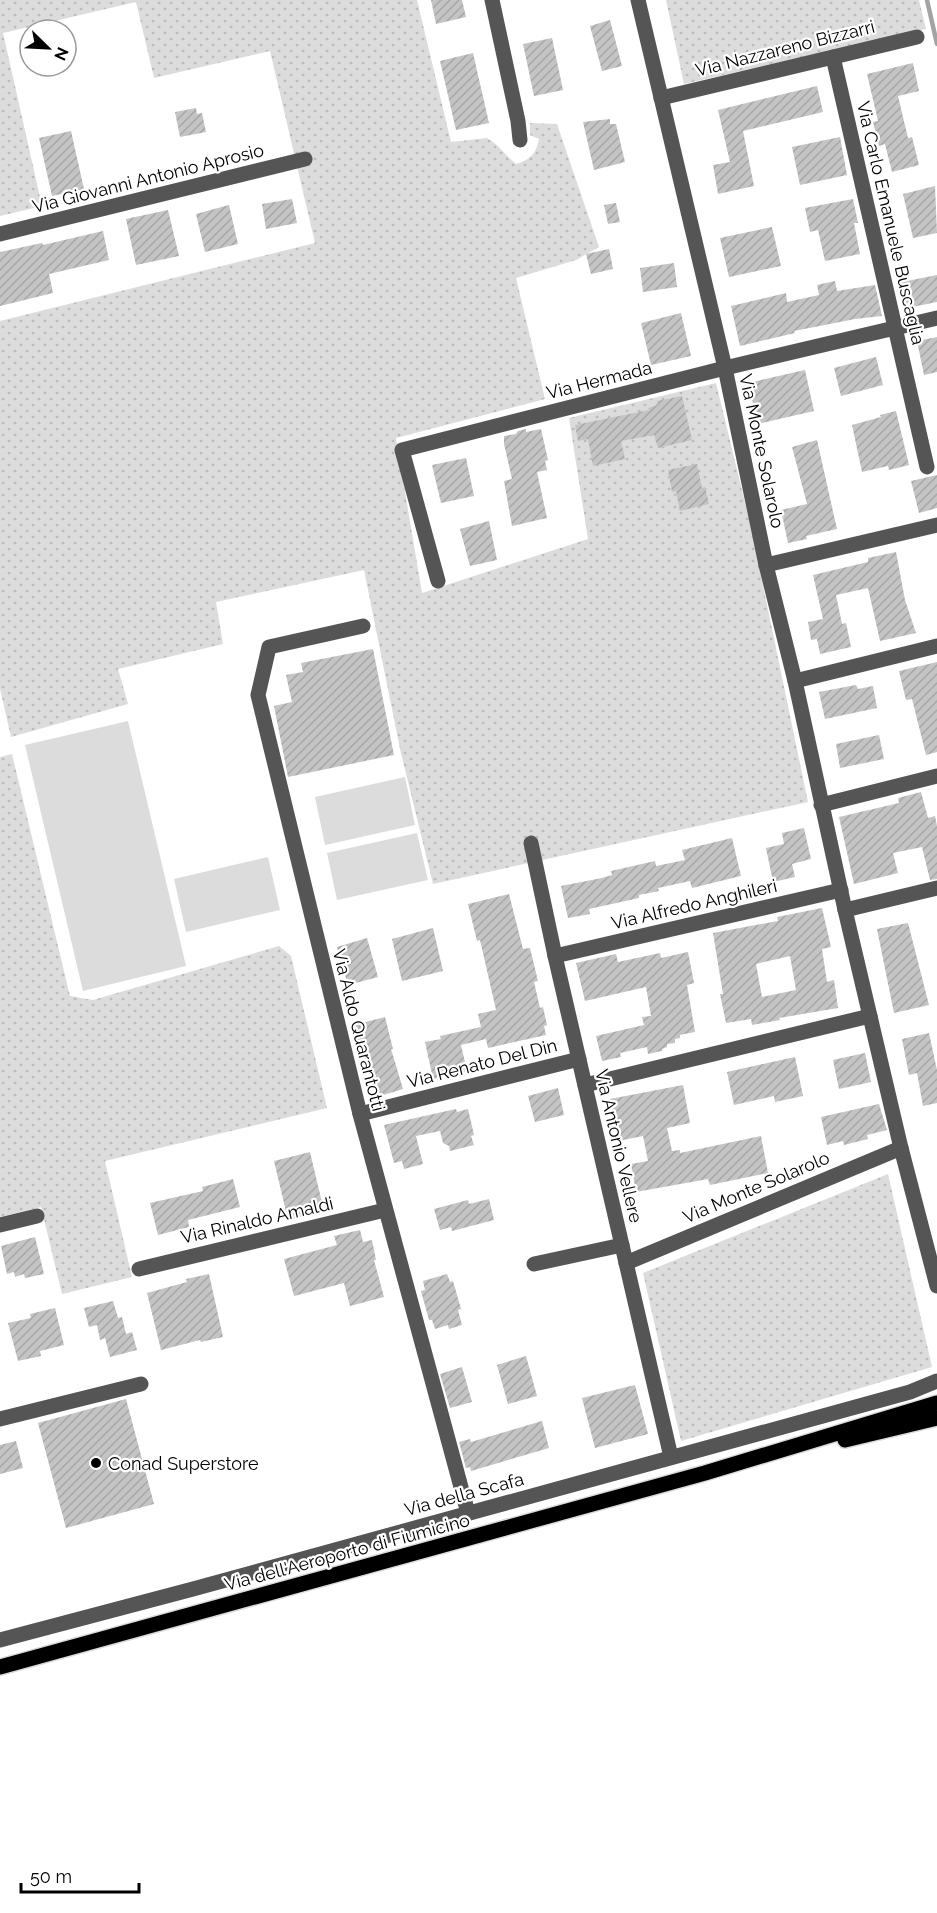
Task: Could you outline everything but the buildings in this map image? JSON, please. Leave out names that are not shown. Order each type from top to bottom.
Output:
[{"type":"main road","name":"Via dell'Aeroporto di Fiumicino","points":[[0,1667],[705,1473],[937,1403]]},
{"type":"main road","name":"Via dell'Aeroporto di Fiumicino","points":[[705,1473],[937,1418]]},
{"type":"main road","points":[[895,1428],[937,1428]]},
{"type":"street","points":[[492,0],[520,140]]},
{"type":"street","name":"Via Monte Solarolo","points":[[638,0],[725,368],[766,565],[795,681],[845,910],[901,1148],[937,1286]]},
{"type":"street","name":"Via Nazzareno Bizzarri","points":[[661,98],[917,37]]},
{"type":"street","name":"Via Carlo Emanuele Buscaglia","points":[[833,57],[927,467]]},
{"type":"street","name":"Via Giovanni Antonio Aprosio","points":[[0,234],[305,159]]},
{"type":"street","name":"Via Hermada","points":[[438,580],[402,450],[725,368],[937,318]]},
{"type":"street","points":[[766,565],[937,525]]},
{"type":"street","name":"Via Aldo Quarantotti","points":[[363,626],[269,647],[258,695],[360,1114],[468,1513]]},
{"type":"street","points":[[795,681],[937,646]]},
{"type":"street","points":[[821,805],[937,776]]},
{"type":"street","name":"Via Antonio Vellere","points":[[531,843],[671,1457]]},
{"type":"street","points":[[845,910],[937,888]]},
{"type":"street","name":"Via Alfredo Anghileri","points":[[555,956],[842,890]]},
{"type":"street","points":[[585,1085],[870,1016]]},
{"type":"street","name":"Via Renato Del Din","points":[[360,1114],[579,1059]]},
{"type":"street","name":"Via Monte Solarolo","points":[[626,1263],[901,1148]]},
{"type":"street","name":"Via Rinaldo Amaldi","points":[[138,1269],[385,1210]]},
{"type":"street","points":[[0,1225],[37,1216]]},
{"type":"street","points":[[534,1264],[622,1245]]},
{"type":"street","name":"Via della Scafa","points":[[0,1640],[194,1589],[910,1392],[937,1382]]},
{"type":"street","points":[[0,1419],[141,1384]]},
{"type":"shaded area","points":[[0,0],[417,0],[451,142],[487,138],[516,164],[532,156],[538,144],[539,139],[530,135],[530,123],[557,124],[599,247],[576,260],[516,278],[545,399],[396,438],[422,593],[588,539],[569,418],[716,383],[750,523],[808,802],[433,884],[400,749],[364,570],[216,602],[223,644],[118,669],[128,704],[11,737],[0,689],[0,321],[315,243],[270,51],[154,78],[136,2],[67,18],[18,18],[18,30],[3,33],[42,206],[0,216]]},
{"type":"shaded area","points":[[666,0],[919,0],[926,29],[684,84]]},
{"type":"shaded area","points":[[128,721],[186,966],[83,991],[25,745]]},
{"type":"shaded area","points":[[12,754],[70,996],[93,1000],[279,946],[291,956],[327,1108],[105,1161],[132,1277],[62,1294],[41,1207],[0,1217],[0,757]]},
{"type":"shaded area","points":[[405,777],[415,825],[325,845],[315,797]]},
{"type":"shaded area","points":[[417,833],[428,880],[337,900],[327,853]]},
{"type":"shaded area","points":[[268,857],[280,910],[186,932],[174,879]]},
{"type":"shaded area","points":[[888,1174],[932,1367],[681,1441],[643,1273]]},
{"type":"waterway","points":[[927,0],[937,44]]},
{"type":"place","name":"Conad Superstore","points":[[96,1463]]}]
